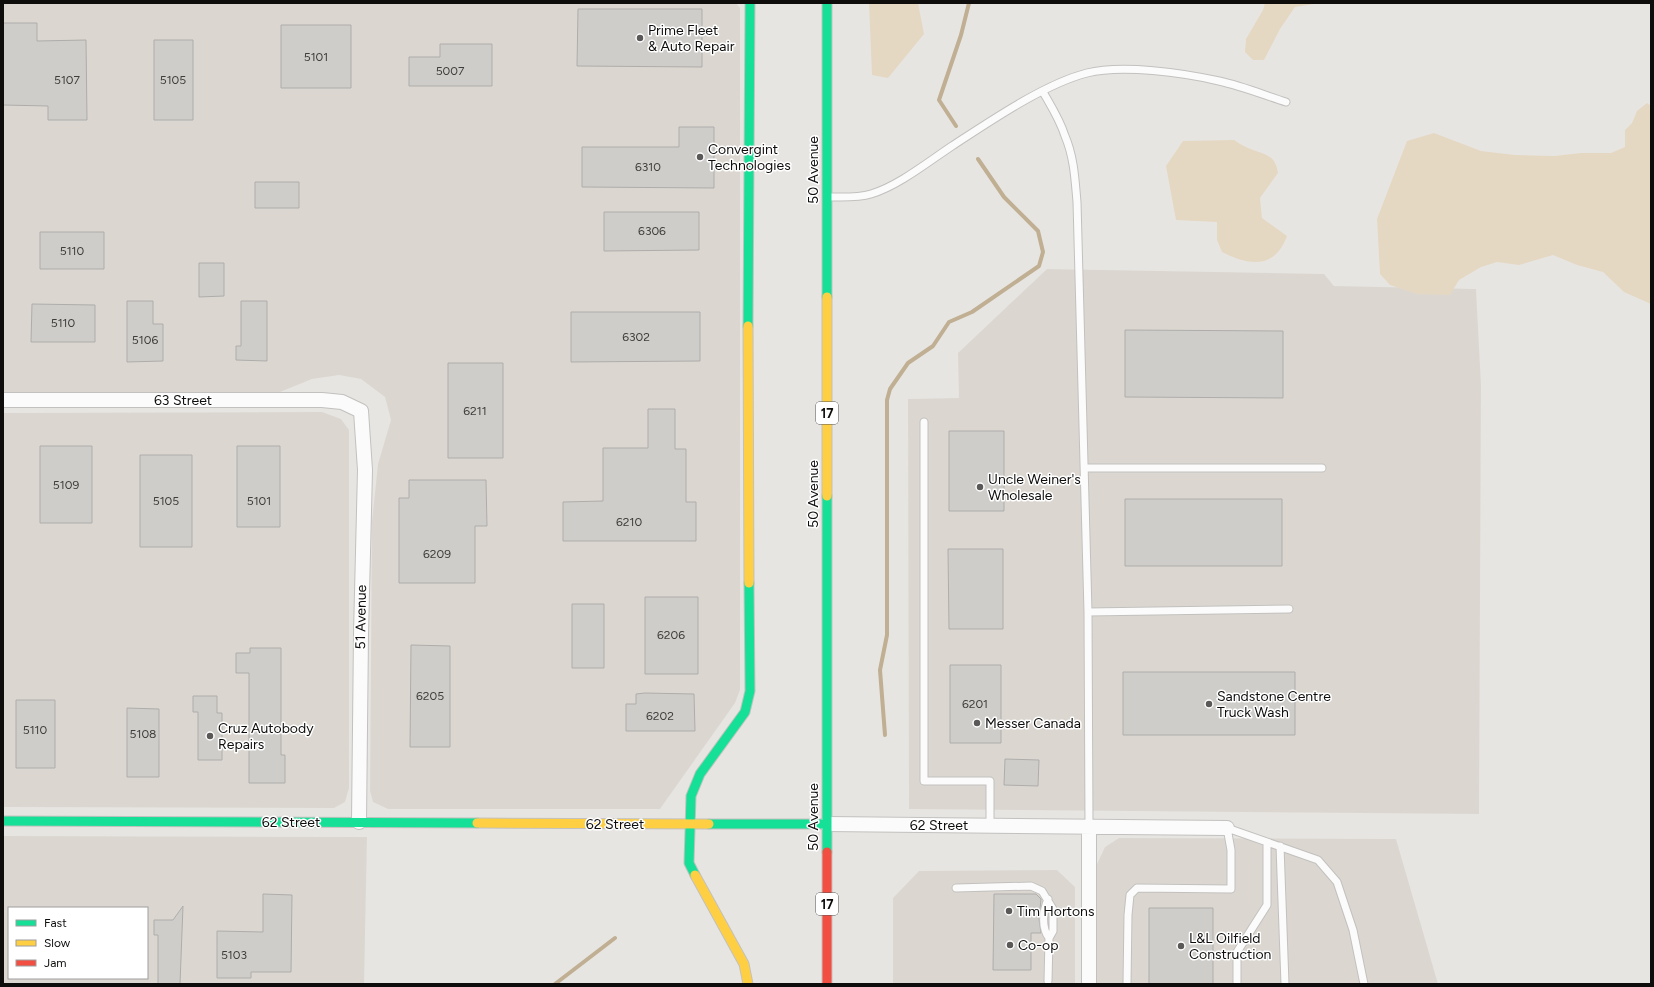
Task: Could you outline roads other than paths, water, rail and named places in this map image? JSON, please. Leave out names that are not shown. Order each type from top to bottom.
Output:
[{"type":"main road","points":[[748,984],[744,964],[689,863],[691,796],[700,774],[744,712],[750,691],[748,371],[750,3]]},
{"type":"main road","name":"50 Avenue","points":[[827,3],[827,984]]},
{"type":"main road","name":"62 Street","points":[[3,821],[827,824]]},
{"type":"street","name":"63 Street","points":[[3,400],[322,400],[342,402],[361,411]]},
{"type":"street","name":"51 Avenue","points":[[359,822],[361,634],[365,470],[361,411]]},
{"type":"street","name":"62 Street","points":[[827,824],[1227,828]]},
{"type":"street","points":[[1089,826],[1090,984]]},
{"type":"lane","points":[[827,197],[858,197],[882,190],[916,171],[991,121],[1043,92],[1063,82],[1087,73],[1126,69],[1220,81],[1286,102]]},
{"type":"lane","points":[[1043,92],[1065,135],[1075,176],[1085,468],[1088,612],[1089,826]]},
{"type":"lane","points":[[924,422],[924,781],[990,781],[990,825]]},
{"type":"lane","points":[[1085,468],[1322,468]]},
{"type":"lane","points":[[1088,612],[1289,609]]},
{"type":"lane","points":[[1127,984],[1128,908],[1130,895],[1137,888],[1231,889],[1230,850],[1227,828],[1318,860],[1337,882],[1353,930],[1364,984]]},
{"type":"lane","points":[[1237,984],[1237,952],[1267,905],[1267,842]]},
{"type":"lane","points":[[1280,846],[1285,984]]},
{"type":"lane","points":[[956,888],[1031,886],[1042,891],[1053,909],[1053,931],[1049,938],[1048,981]]},
{"type":"waterway","points":[[956,126],[939,100],[961,35],[969,3]]},
{"type":"waterway","points":[[885,735],[880,670],[887,635],[887,400],[890,389],[908,363],[933,346],[949,322],[972,312],[1039,266],[1043,252],[1038,231],[1004,197],[978,159]]},
{"type":"waterway","points":[[555,984],[615,938]]},
{"type":"place","name":"Prime Fleet & Auto Repair","points":[[640,38]]},
{"type":"place","name":"Convergint Technologies","points":[[700,157]]},
{"type":"place","name":"Uncle Weiner's Wholesale","points":[[980,487]]},
{"type":"place","name":"Sandstone Centre Truck Wash","points":[[1209,704]]},
{"type":"place","name":"Messer Canada","points":[[977,723]]},
{"type":"place","name":"Cruz Autobody Repairs","points":[[210,736]]},
{"type":"place","name":"Tim Hortons","points":[[1009,911]]},
{"type":"place","name":"Co-op","points":[[1010,945]]},
{"type":"place","name":"L&L Oilfield Construction","points":[[1181,946]]}]
